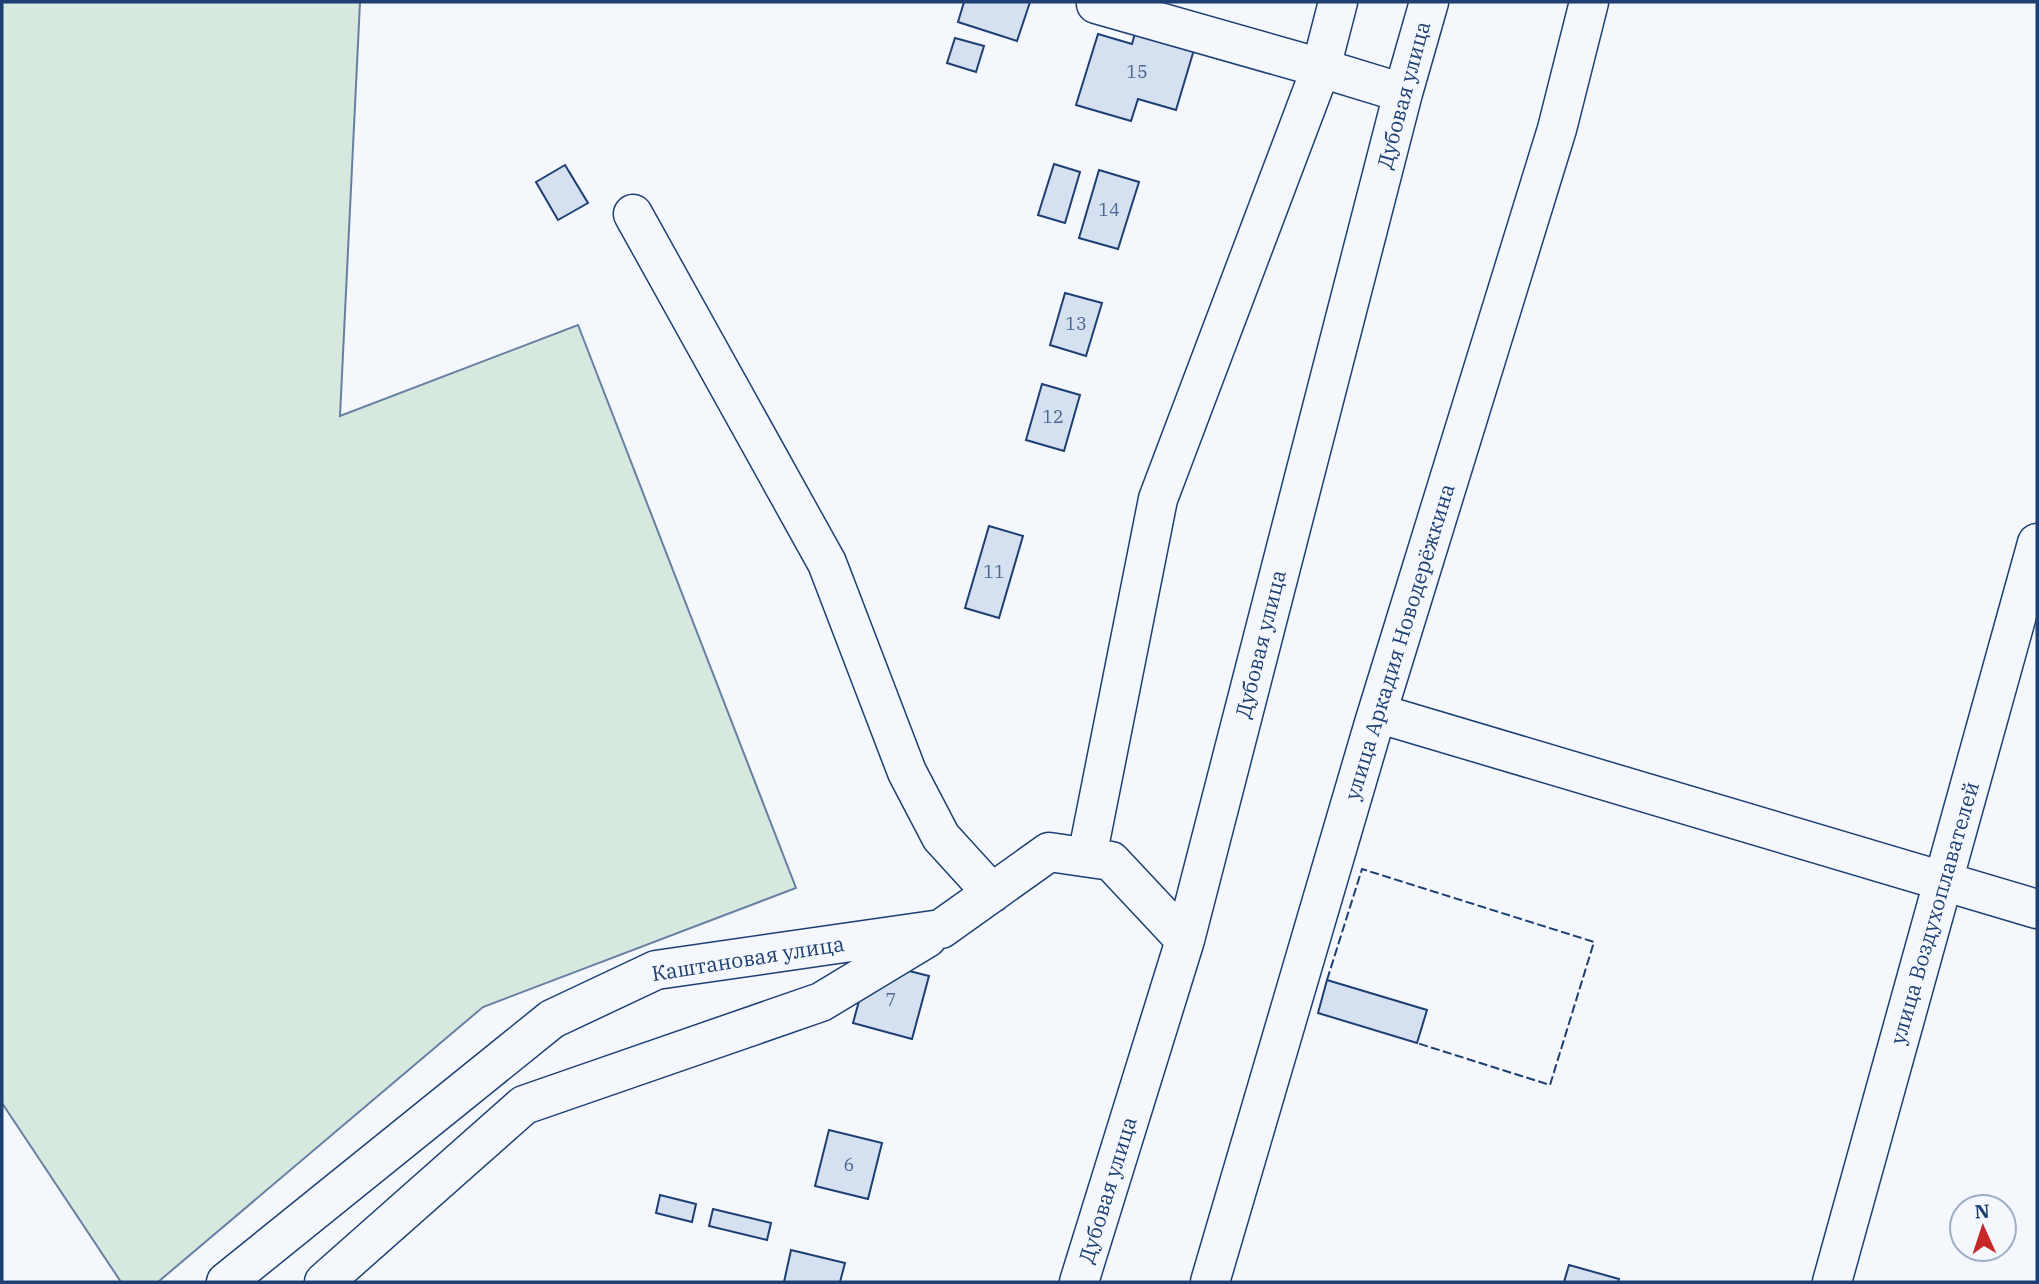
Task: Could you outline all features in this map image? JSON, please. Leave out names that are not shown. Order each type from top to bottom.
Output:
[{"type":"street","points":[[1087,857],[1158,499],[1321,68],[1338,2]]},
{"type":"street","name":"Дубовая улица","points":[[1079,1282],[1185,940],[1403,93],[1429,2]]},
{"type":"street","name":"улица Аркадия Новодерёжкина","points":[[1210,1282],[1377,713],[1557,129],[1590,2]]},
{"type":"street","points":[[1096,4],[1403,93]]},
{"type":"street","points":[[633,215],[827,562],[907,772],[941,837],[992,893]]},
{"type":"street","name":"улица Воздухоплавателей","points":[[1832,1282],[2037,543]]},
{"type":"street","points":[[1377,713],[2037,909]]},
{"type":"street","name":"Каштановая улица","points":[[226,1282],[552,1019],[656,970],[942,929],[1049,852],[1111,861],[1185,940]]},
{"type":"street","points":[[324,1282],[524,1105],[821,1002],[942,929]]},
{"type":"shaded area","points":[[2,2],[360,2],[340,416],[578,325],[796,888],[483,1007],[158,1282],[121,1282],[2,1103]]},
{"type":"building","points":[[964,2],[1030,2],[1017,41],[958,22]]},
{"type":"building","points":[[1137,26],[1196,43],[1176,110],[1138,99],[1131,121],[1076,105],[1098,34],[1132,44]]},
{"type":"building","points":[[955,38],[984,46],[976,72],[947,63]]},
{"type":"building","points":[[1054,164],[1080,172],[1065,223],[1038,215]]},
{"type":"building","points":[[565,165],[588,203],[558,220],[536,182]]},
{"type":"building","points":[[1099,170],[1139,182],[1118,249],[1079,238]]},
{"type":"building","points":[[1065,293],[1102,303],[1086,356],[1050,345]]},
{"type":"building","points":[[1042,384],[1080,395],[1064,451],[1026,440]]},
{"type":"building","points":[[989,526],[1023,536],[999,618],[965,608]]},
{"type":"building","points":[[870,961],[929,976],[912,1039],[853,1023]]},
{"type":"building","points":[[1327,980],[1427,1010],[1417,1043],[1318,1013]]},
{"type":"building","points":[[829,1130],[882,1143],[868,1199],[815,1186]]},
{"type":"building","points":[[660,1195],[696,1204],[692,1222],[656,1213]]},
{"type":"building","points":[[713,1209],[771,1223],[767,1240],[709,1226]]},
{"type":"building","points":[[791,1250],[845,1263],[840,1282],[784,1282]]},
{"type":"building","points":[[1569,1265],[1619,1279],[1618,1282],[1564,1282]]},
{"type":"fence","points":[[1327,980],[1362,869],[1594,942],[1550,1085],[1417,1043]]}]
